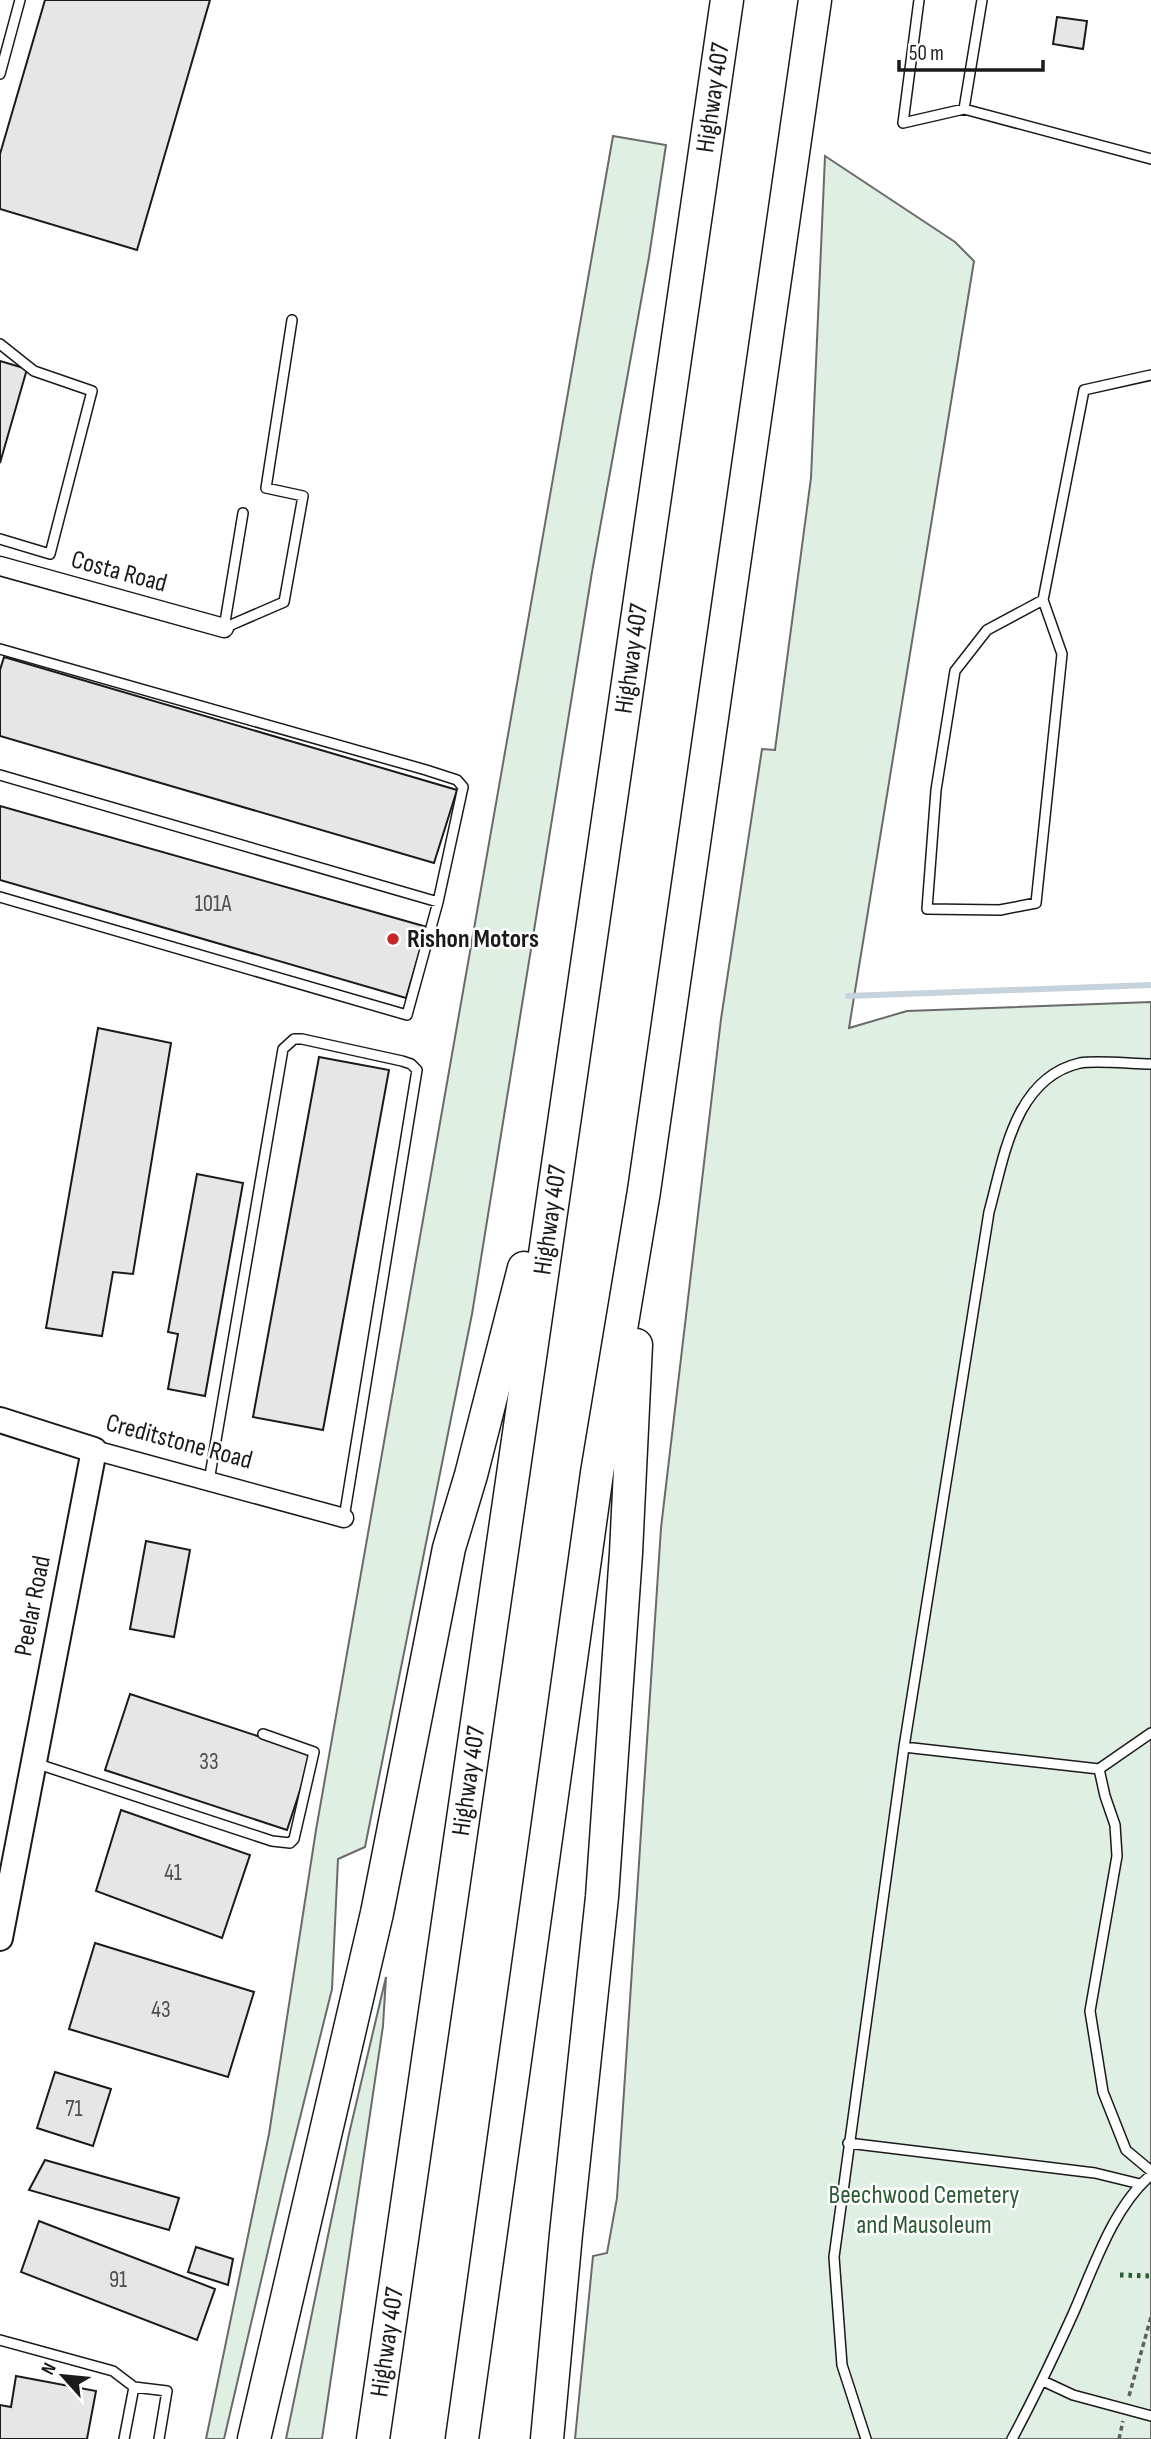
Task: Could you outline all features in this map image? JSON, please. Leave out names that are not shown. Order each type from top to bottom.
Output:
[{"type":"highway","name":"Highway 407","points":[[373,2439],[727,0]]},
{"type":"highway","points":[[462,2439],[597,1473],[643,1191],[815,0]]},
{"type":"highway","points":[[254,2439],[377,1913],[449,1548],[471,1475],[565,1103]]},
{"type":"highway","points":[[547,2439],[602,1897],[626,1553],[643,1191]]},
{"type":"highway","points":[[531,2439],[566,2234]]},
{"type":"street","name":"Costa Road","points":[[0,566],[224,628]]},
{"type":"street","name":"Creditstone Road","points":[[0,1420],[94,1450],[344,1518]]},
{"type":"street","name":"Peelar Road","points":[[0,1938],[94,1450]]},
{"type":"lane","points":[[0,74],[20,0]]},
{"type":"lane","points":[[919,0],[903,123],[964,109],[1151,159]]},
{"type":"lane","points":[[964,109],[982,0]]},
{"type":"lane","points":[[224,628],[284,602],[303,496],[266,488],[292,320]]},
{"type":"lane","points":[[0,344],[34,371],[92,391],[50,554],[0,539]]},
{"type":"lane","points":[[1043,600],[987,630],[956,671],[936,790],[927,909],[1000,910],[1036,903],[1062,654],[1043,600],[1084,390],[1151,375]]},
{"type":"lane","points":[[224,628],[243,513]]},
{"type":"lane","points":[[0,649],[457,780],[463,788],[438,902],[407,1016],[0,897]]},
{"type":"lane","points":[[0,775],[438,902]]},
{"type":"lane","points":[[209,1481],[283,1049],[294,1039],[302,1039],[402,1061],[417,1070],[344,1518]]},
{"type":"lane","points":[[866,2439],[842,2365],[834,2257],[904,1747],[989,1212],[1013,1126],[1030,1097],[1050,1076],[1081,1063],[1151,1064]]},
{"type":"lane","points":[[904,1747],[1099,1769],[1151,1733]]},
{"type":"lane","points":[[34,1763],[272,1840],[290,1843],[297,1827],[314,1752],[262,1734]]},
{"type":"lane","points":[[1012,2439],[1043,2381],[1111,2229],[1140,2184],[1151,2173],[1126,2150],[1103,2092],[1090,2011],[1117,1856],[1115,1825],[1099,1769]]},
{"type":"lane","points":[[848,2143],[1095,2173],[1140,2184]]},
{"type":"lane","points":[[0,2340],[113,2371],[134,2387],[167,2391],[159,2439]]},
{"type":"lane","points":[[1043,2381],[1073,2395],[1151,2416]]},
{"type":"lane","points":[[124,2439],[134,2387]]},
{"type":"path","points":[[1125,2410],[1151,2317]]},
{"type":"green space","points":[[613,136],[666,145],[649,257],[592,572],[472,1314],[365,1847],[338,1859],[332,1989],[224,2439],[206,2439],[269,2134],[316,1830]]},
{"type":"green space","name":"Beechwood Cemetery and Mausoleum","points":[[825,156],[955,242],[974,261],[849,1028],[907,1011],[1151,1002],[1151,2439],[575,2439],[593,2256],[607,2253],[617,2198],[661,1528],[721,1019],[762,749],[775,750],[811,478]]},
{"type":"green space","points":[[386,1977],[383,2026],[322,2439],[286,2439],[349,2134]]},
{"type":"building","points":[[45,0],[210,0],[137,250],[0,209],[0,154]]},
{"type":"building","points":[[1057,17],[1087,21],[1083,49],[1053,44]]},
{"type":"building","points":[[0,361],[27,369],[0,463]]},
{"type":"building","points":[[4,657],[457,790],[434,863],[0,736],[0,670]]},
{"type":"building","points":[[0,806],[427,927],[406,998],[0,880]]},
{"type":"building","points":[[98,1028],[171,1043],[133,1274],[113,1272],[102,1336],[46,1328]]},
{"type":"building","points":[[319,1057],[389,1070],[323,1430],[253,1417]]},
{"type":"building","points":[[197,1174],[243,1183],[205,1396],[168,1389],[178,1334],[168,1332]]},
{"type":"building","points":[[146,1541],[190,1550],[174,1637],[130,1629]]},
{"type":"building","points":[[130,1694],[312,1754],[287,1830],[105,1770]]},
{"type":"building","points":[[121,1810],[250,1855],[222,1938],[96,1891]]},
{"type":"building","points":[[95,1943],[254,1992],[228,2077],[69,2029]]},
{"type":"building","points":[[55,2072],[111,2089],[93,2146],[37,2128]]},
{"type":"building","points":[[45,2160],[179,2198],[169,2230],[29,2190]]},
{"type":"building","points":[[39,2221],[215,2289],[197,2340],[21,2272]]},
{"type":"building","points":[[196,2247],[233,2259],[228,2285],[188,2272]]},
{"type":"building","points":[[16,2376],[96,2391],[87,2439],[0,2439],[0,2405],[11,2407]]},
{"type":"waterway","points":[[848,996],[1151,985]]},
{"type":"hedge","points":[[1120,2275],[1151,2276]]},
{"type":"place","name":"Rishon Motors","points":[[393,939]]}]
